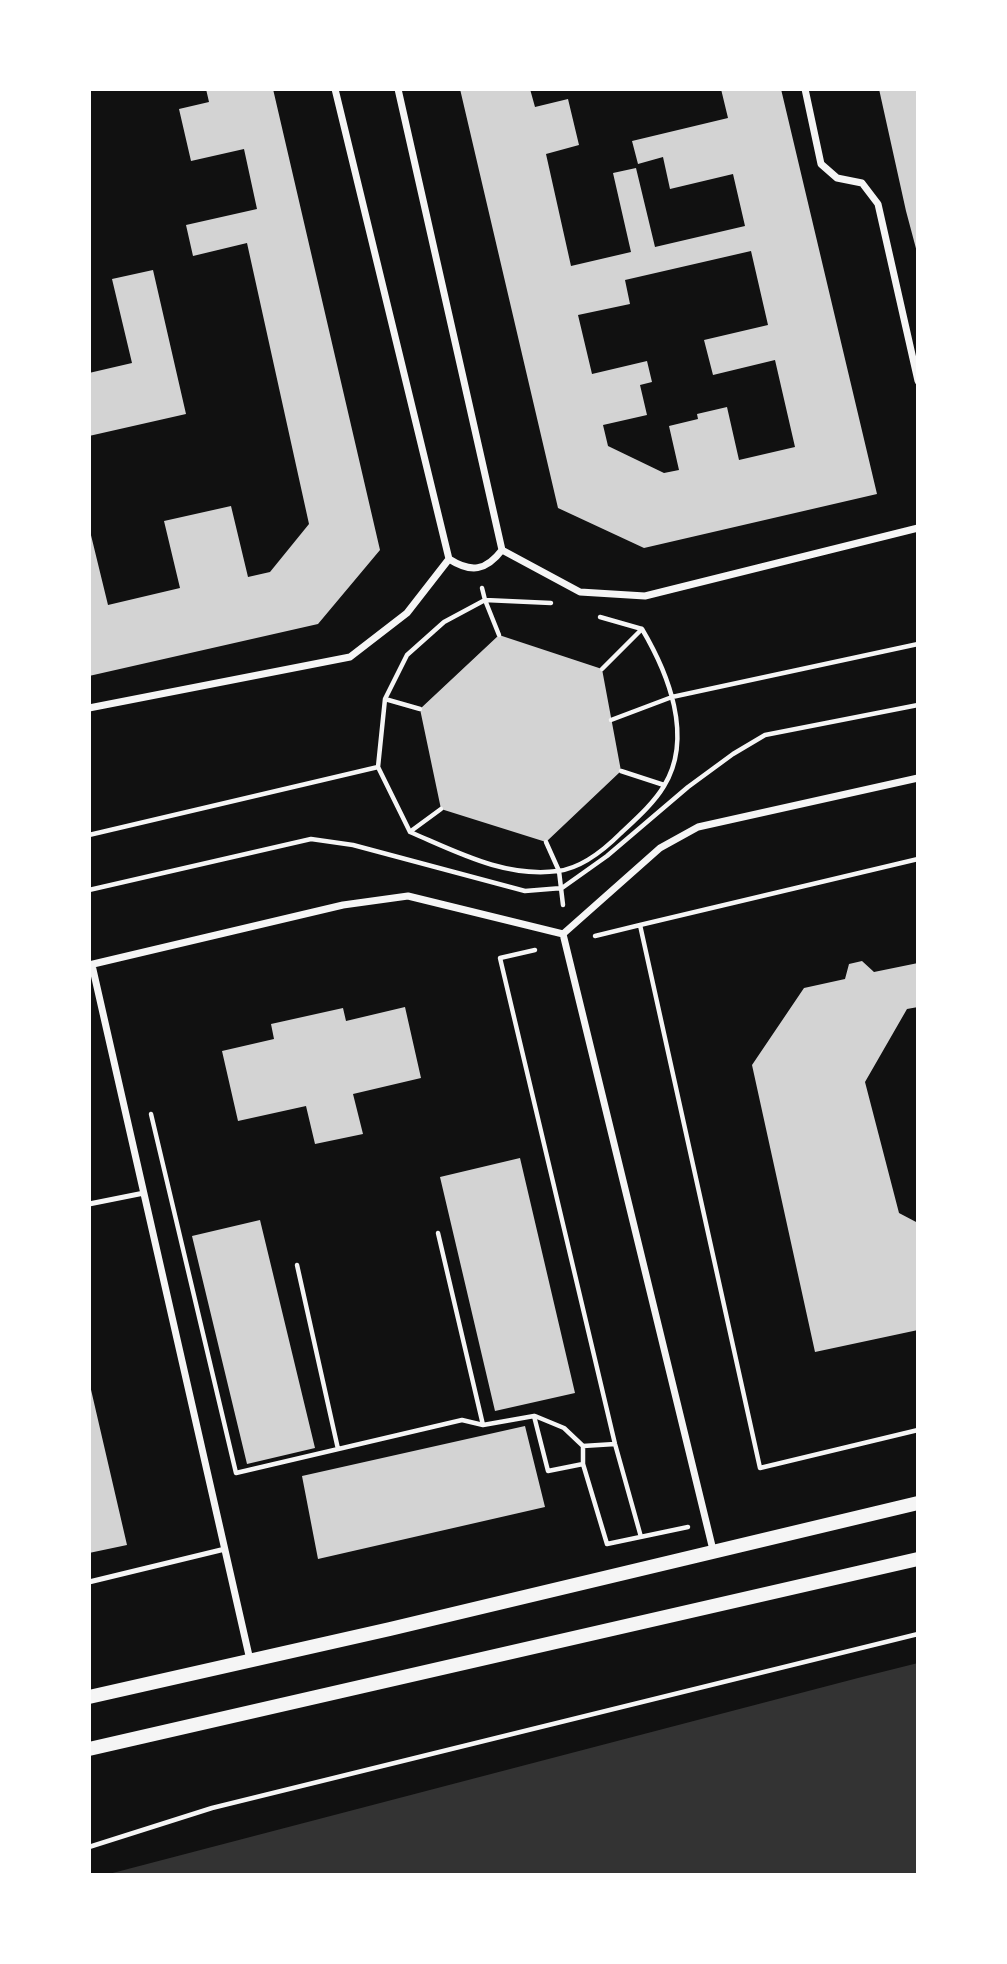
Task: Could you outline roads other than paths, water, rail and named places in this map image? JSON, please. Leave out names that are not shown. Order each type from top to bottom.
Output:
[{"type":"main road","points":[[89,1698],[918,1503]]},
{"type":"main road","points":[[89,1749],[918,1559]]},
{"type":"street","points":[[335,89],[449,559],[464,568],[478,570],[493,562],[502,550]]},
{"type":"street","points":[[398,89],[502,550],[580,592],[645,596],[918,528]]},
{"type":"street","points":[[805,89],[821,164],[836,177],[862,183],[878,204],[918,381]]},
{"type":"street","points":[[89,708],[350,657],[407,613],[449,559]]},
{"type":"street","points":[[563,934],[660,848],[698,828],[918,778]]},
{"type":"street","points":[[250,1660],[90,965],[343,905],[408,896],[563,934]]},
{"type":"street","points":[[563,934],[713,1550]]},
{"type":"lane","points":[[89,1204],[144,1193]]},
{"type":"lane","points":[[89,1582],[225,1549]]}]
